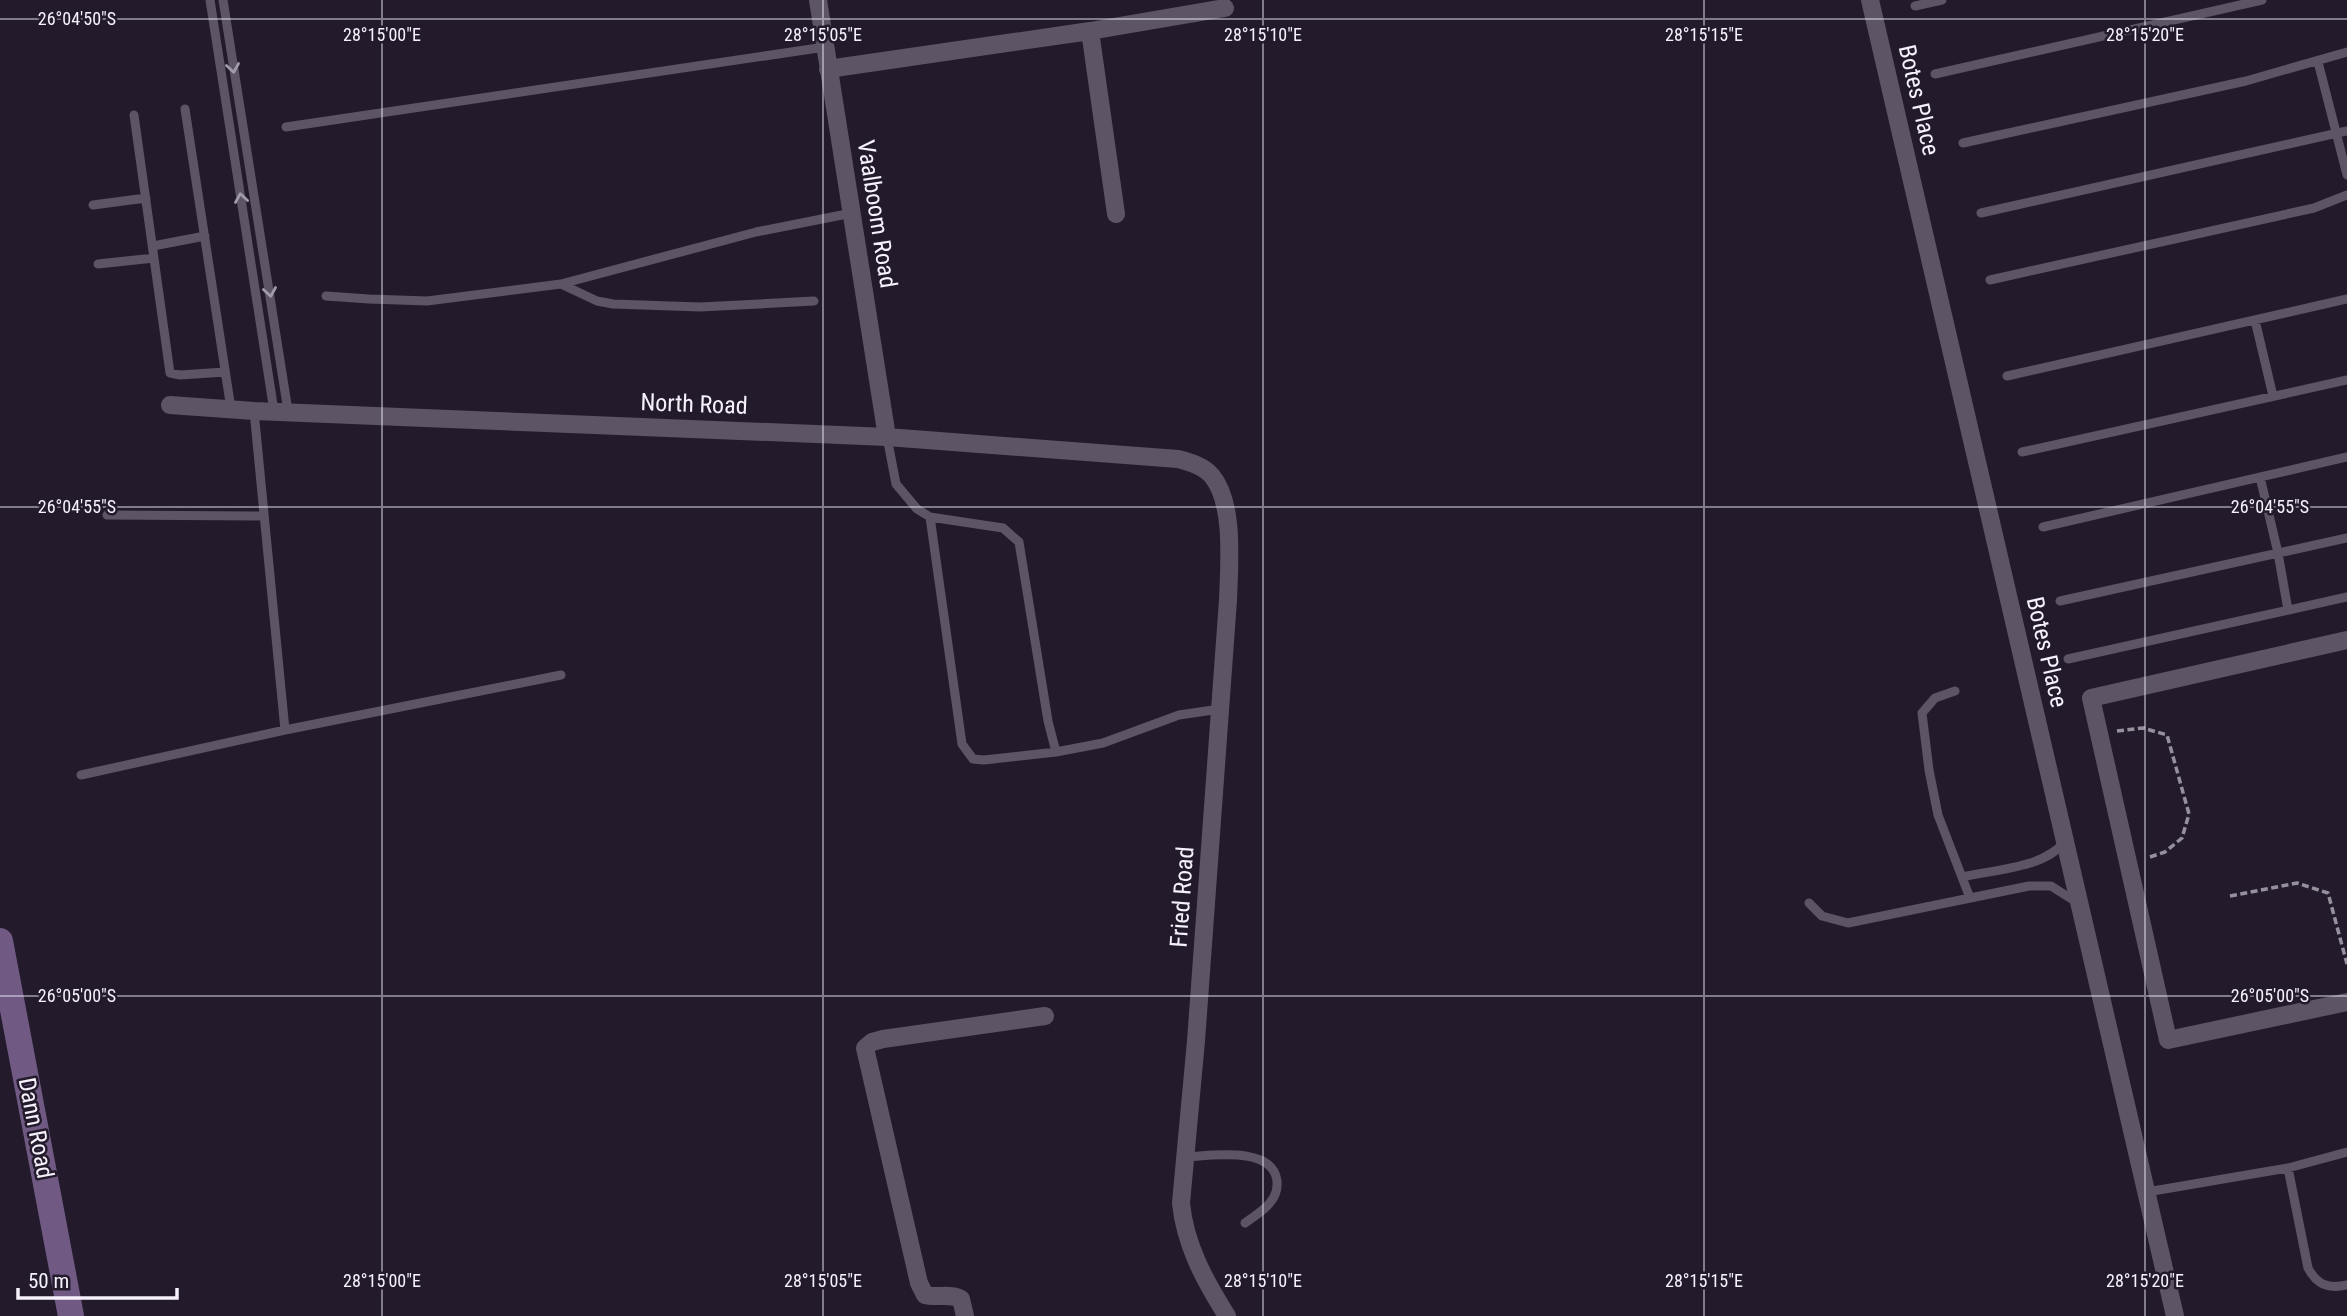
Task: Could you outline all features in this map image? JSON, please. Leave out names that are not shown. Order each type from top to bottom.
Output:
[{"type":"main road","name":"Dann Road","points":[[0,941],[71,1316]]},
{"type":"street","name":"Vaalboom Road","points":[[818,0],[887,437]]},
{"type":"street","name":"Botes Place","points":[[1870,0],[2175,1316]]},
{"type":"street","points":[[828,69],[1090,31],[1226,8]]},
{"type":"street","points":[[1090,31],[1116,214]]},
{"type":"street","name":"North Road","points":[[170,405],[254,411],[887,437],[1178,459],[1201,466],[1211,474]]},
{"type":"street","name":"Fried Road","points":[[1211,474],[1223,496],[1228,534],[1228,600],[1196,1041],[1181,1203],[1183,1223],[1197,1263],[1227,1316]]},
{"type":"street","points":[[2347,640],[2091,698],[2168,1040],[2347,1002]]},
{"type":"street","points":[[965,1316],[961,1299],[956,1296],[925,1295],[919,1283],[865,1048],[872,1042],[883,1039],[1045,1016]]},
{"type":"lane","points":[[210,0],[281,411]]},
{"type":"lane","points":[[223,0],[281,411]]},
{"type":"lane","points":[[1915,6],[1942,0]]},
{"type":"lane","points":[[1936,74],[2262,0]]},
{"type":"lane","points":[[286,127],[825,47]]},
{"type":"lane","points":[[1963,143],[2246,81],[2347,52]]},
{"type":"lane","points":[[2318,61],[2347,175]]},
{"type":"lane","points":[[185,109],[231,409]]},
{"type":"lane","points":[[134,115],[170,373],[180,375],[225,372]]},
{"type":"lane","points":[[1981,213],[2347,131]]},
{"type":"lane","points":[[1990,280],[2314,208],[2347,195]]},
{"type":"lane","points":[[93,205],[146,198]]},
{"type":"lane","points":[[326,296],[427,300],[561,284],[756,232],[852,213]]},
{"type":"lane","points":[[153,246],[205,236]]},
{"type":"lane","points":[[98,264],[154,258]]},
{"type":"lane","points":[[561,284],[597,301],[613,304],[700,307],[814,300]]},
{"type":"lane","points":[[2007,376],[2347,299]]},
{"type":"lane","points":[[2255,320],[2273,396]]},
{"type":"lane","points":[[2022,452],[2347,380]]},
{"type":"lane","points":[[254,411],[285,730]]},
{"type":"lane","points":[[887,437],[896,484],[917,509],[930,517],[1003,528],[1019,542],[1048,721],[1056,752]]},
{"type":"lane","points":[[2043,527],[2347,457]]},
{"type":"lane","points":[[2260,477],[2288,610]]},
{"type":"lane","points":[[107,514],[264,516]]},
{"type":"lane","points":[[930,517],[962,744],[973,758],[984,760],[1056,752],[1103,743],[1179,715],[1220,709]]},
{"type":"lane","points":[[2060,601],[2347,538]]},
{"type":"lane","points":[[2067,659],[2347,597]]},
{"type":"lane","points":[[81,775],[561,674]]},
{"type":"lane","points":[[1955,691],[1935,698],[1923,713],[1929,771],[1938,815],[1970,898]]},
{"type":"lane","points":[[1962,877],[2042,859],[2056,853],[2065,841]]},
{"type":"lane","points":[[1809,903],[1822,916],[1848,923],[2029,886],[2051,886],[2080,904]]},
{"type":"lane","points":[[2147,1192],[2288,1168],[2347,1152]]},
{"type":"lane","points":[[1184,1157],[1247,1156],[1260,1158],[1269,1164],[1275,1173],[1275,1196],[1269,1206],[1245,1223]]},
{"type":"lane","points":[[2288,1168],[2308,1268],[2314,1279],[2326,1287],[2347,1285]]},
{"type":"path","points":[[2099,734],[2143,728],[2167,735],[2189,814],[2182,838],[2165,852],[2129,865]]},
{"type":"path","points":[[2230,896],[2297,883],[2328,893],[2347,964]]}]
